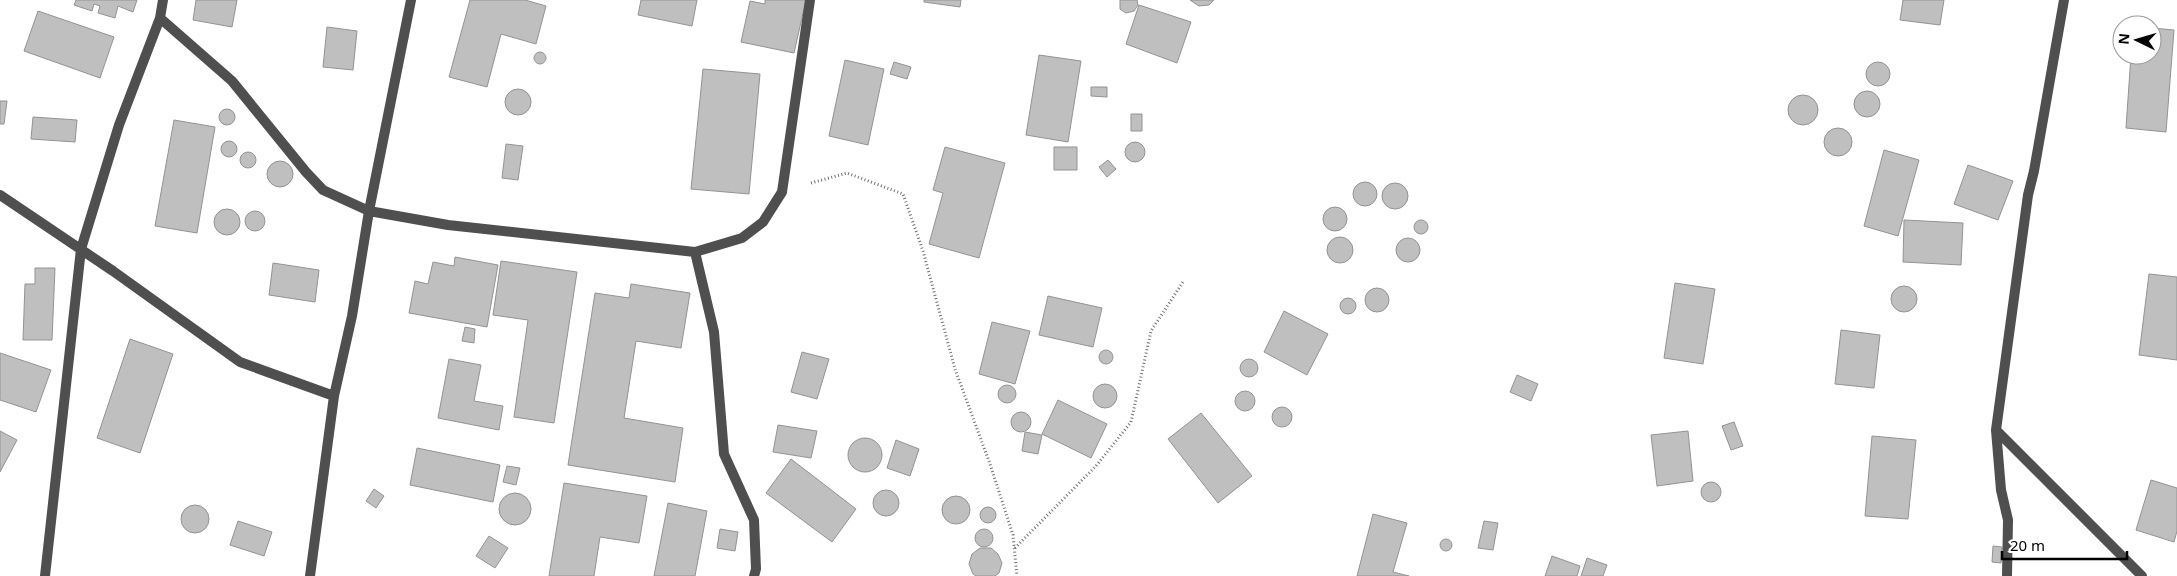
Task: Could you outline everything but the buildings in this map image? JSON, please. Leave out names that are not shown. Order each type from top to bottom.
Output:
[{"type":"street","points":[[45,576],[81,249],[119,126],[160,18],[163,0]]},
{"type":"street","points":[[310,576],[334,396],[352,316],[369,211],[412,0]]},
{"type":"street","points":[[160,18],[232,81],[306,172],[323,190],[369,211],[448,225],[695,252],[742,238],[764,222],[782,192],[810,0]]},
{"type":"street","points":[[2007,576],[2008,520],[2001,490],[1996,430],[2028,195],[2064,0]]},
{"type":"street","points":[[0,195],[81,249],[240,362],[334,396]]},
{"type":"street","points":[[695,252],[714,332],[724,454],[754,520],[756,568],[754,576]]},
{"type":"street","points":[[1996,430],[2142,576]]},
{"type":"path","points":[[782,192],[847,173],[903,194],[923,251],[955,368],[990,464],[1013,535],[1018,576]]},
{"type":"path","points":[[1014,548],[1096,466],[1131,422],[1151,331],[1183,282]]}]
